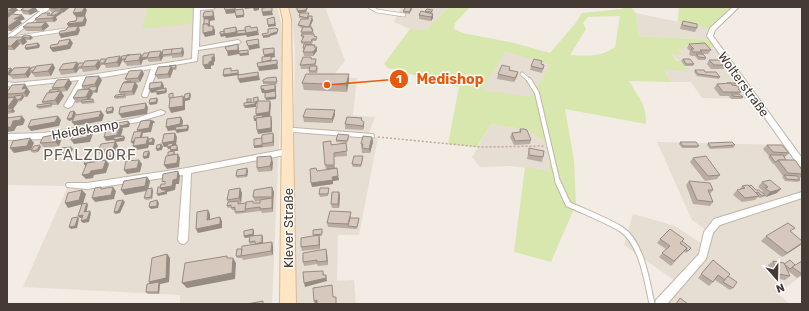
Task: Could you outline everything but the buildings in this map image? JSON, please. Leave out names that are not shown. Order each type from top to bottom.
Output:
[{"type":"street","points":[[7,91],[9,84],[84,78],[195,60],[197,8],[213,7]]},
{"type":"street","name":"Klever Straße","points":[[284,7],[287,19],[288,304]]},
{"type":"street","name":"Wolterstraße","points":[[736,7],[712,29],[710,36],[802,164]]},
{"type":"street","points":[[7,39],[47,8]]},
{"type":"street","points":[[196,49],[238,42]]},
{"type":"street","points":[[145,95],[155,67]]},
{"type":"street","points":[[68,106],[84,78]]},
{"type":"street","name":"Heidekamp","points":[[7,137],[44,136],[138,120],[161,112]]},
{"type":"street","points":[[70,186],[87,186],[187,171],[287,152]]},
{"type":"street","points":[[183,240],[187,171]]},
{"type":"street","points":[[660,304],[703,256],[709,232],[717,222],[802,195]]},
{"type":"lane","points":[[370,7],[377,11],[404,15]]},
{"type":"lane","points":[[7,8],[47,8]]},
{"type":"lane","points":[[7,39],[65,30]]},
{"type":"lane","points":[[522,74],[529,80],[537,93],[559,186],[568,204],[622,230],[636,247],[644,266],[652,304]]},
{"type":"lane","points":[[287,131],[294,130],[372,136]]},
{"type":"path","points":[[372,136],[481,147],[549,146]]},
{"type":"shaded area","points":[[53,7],[277,7],[281,22],[283,62],[281,62],[282,77],[272,304],[180,304],[180,295],[23,287],[68,186],[7,185],[7,41]]},
{"type":"shaded area","points":[[289,7],[325,7],[345,61],[332,77],[357,78],[353,115],[375,117],[368,136],[378,137],[359,235],[338,235],[337,281],[354,280],[356,304],[296,304],[294,116],[295,49],[292,19]]},
{"type":"shaded area","points":[[401,7],[448,8],[426,30],[410,29],[394,22]]},
{"type":"shaded area","points":[[636,13],[712,29],[712,40],[639,36]]},
{"type":"shaded area","points":[[681,46],[717,47],[754,99],[702,98],[691,82],[671,82],[664,70],[687,70],[672,54],[683,53],[679,48]]},
{"type":"shaded area","points":[[505,52],[550,65],[530,98],[481,90]]},
{"type":"shaded area","points":[[491,124],[527,130],[550,145],[548,171],[511,166],[480,167],[472,157]]},
{"type":"shaded area","points":[[657,142],[788,145],[802,164],[802,276],[777,293],[790,304],[660,304],[678,283],[624,245],[633,214],[675,226],[705,246],[709,232],[692,220]]},
{"type":"green space","points":[[148,7],[193,7],[191,24],[142,29]]},
{"type":"green space","points":[[449,7],[470,7],[455,23],[454,29],[463,33],[514,43],[550,53],[575,24],[582,13],[631,7],[636,13],[639,36],[712,40],[717,47],[682,46],[683,48],[679,49],[683,54],[672,54],[677,61],[681,61],[688,70],[664,70],[671,82],[629,81],[639,96],[645,111],[646,124],[565,109],[574,160],[576,204],[551,262],[514,252],[525,167],[548,171],[550,145],[527,130],[491,124],[477,147],[448,144],[459,87],[388,68],[384,64],[410,29],[426,30]],"holes":[[[620,16],[615,47],[605,53],[600,54],[588,56],[570,55],[586,29],[583,23],[588,17]],[[505,52],[550,65],[530,97],[482,90]]]},
{"type":"green space","points":[[679,7],[736,7],[712,29],[678,22]]},
{"type":"place","name":"Medishop","points":[[327,85]]},
{"type":"district","name":"PFALZDORF","points":[[90,155]]}]
